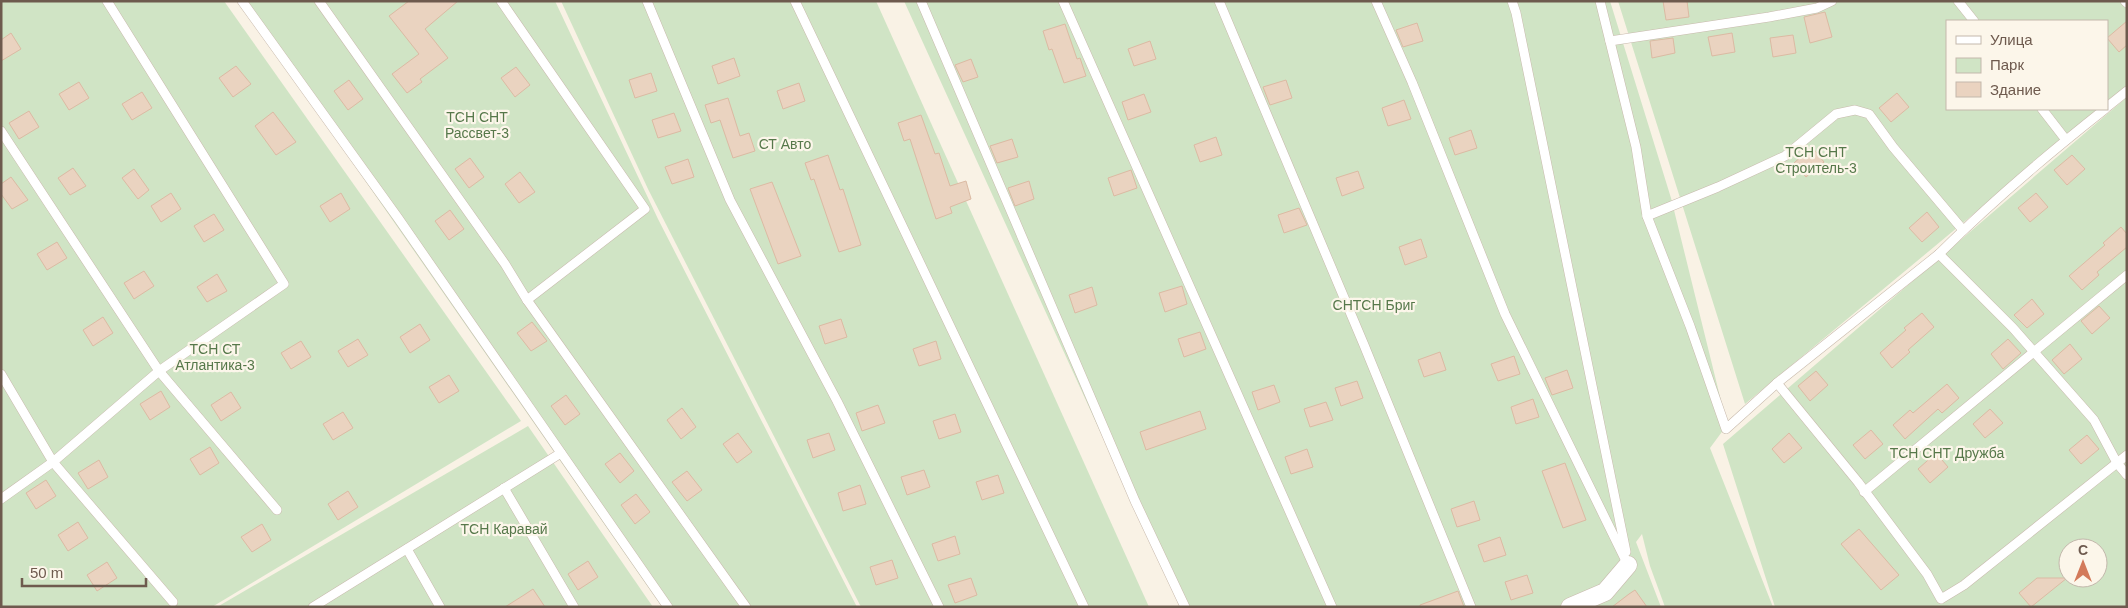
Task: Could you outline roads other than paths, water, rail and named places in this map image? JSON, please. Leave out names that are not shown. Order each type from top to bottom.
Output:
[{"type":"street","points":[[1570,607],[1605,592],[1628,565]]},
{"type":"lane","points":[[1,499],[52,462],[159,371],[284,284],[106,1]]},
{"type":"lane","points":[[242,1],[398,218],[668,607]]},
{"type":"lane","points":[[319,1],[505,264],[527,300],[746,607]]},
{"type":"lane","points":[[501,1],[645,209],[527,300]]},
{"type":"lane","points":[[647,1],[730,200],[837,401],[939,607]]},
{"type":"lane","points":[[795,1],[1084,607]]},
{"type":"lane","points":[[921,1],[1135,501],[1185,607]]},
{"type":"lane","points":[[1063,1],[1332,607]]},
{"type":"lane","points":[[1219,1],[1364,345],[1470,607]]},
{"type":"lane","points":[[1376,1],[1412,82],[1505,314],[1628,565]]},
{"type":"lane","points":[[1512,1],[1628,565]]},
{"type":"lane","points":[[1600,1],[1636,147],[1647,216],[1690,326],[1726,429],[1777,383],[1939,254],[1963,230],[2066,140],[2104,110]]},
{"type":"lane","points":[[1610,41],[1770,17],[1817,8],[1832,1]]},
{"type":"lane","points":[[1958,1],[1973,20]]},
{"type":"lane","points":[[2108,106],[2127,91]]},
{"type":"lane","points":[[1647,216],[1718,187],[1785,156],[1836,114],[1854,110],[1869,114],[1893,147],[1963,230]]},
{"type":"lane","points":[[2043,110],[2066,140]]},
{"type":"lane","points":[[1,131],[159,371],[277,510]]},
{"type":"lane","points":[[1939,254],[2013,328],[2094,420],[2117,463],[2127,475]]},
{"type":"lane","points":[[1864,492],[2127,275]]},
{"type":"lane","points":[[1,374],[52,462],[173,602]]},
{"type":"lane","points":[[1777,383],[1858,482],[1927,574],[1941,599],[1964,585],[2127,455]]},
{"type":"lane","points":[[313,607],[561,453]]},
{"type":"lane","points":[[504,488],[574,607]]},
{"type":"lane","points":[[407,549],[440,607]]},
{"type":"park label","name":"ТСН СНТ Рассвет-3","points":[[477,126]]},
{"type":"park label","name":"СТ Авто","points":[[785,144]]},
{"type":"park label","name":"ТСН СНТ Строитель-3","points":[[1816,160]]},
{"type":"park label","name":"СНТСН Бриг","points":[[1374,305]]},
{"type":"park label","name":"ТСН СТ Атлантика-3","points":[[215,358]]},
{"type":"park label","name":"ТСН СНТ Дружба","points":[[1947,453]]},
{"type":"park label","name":"ТСН Каравай","points":[[504,529]]}]
